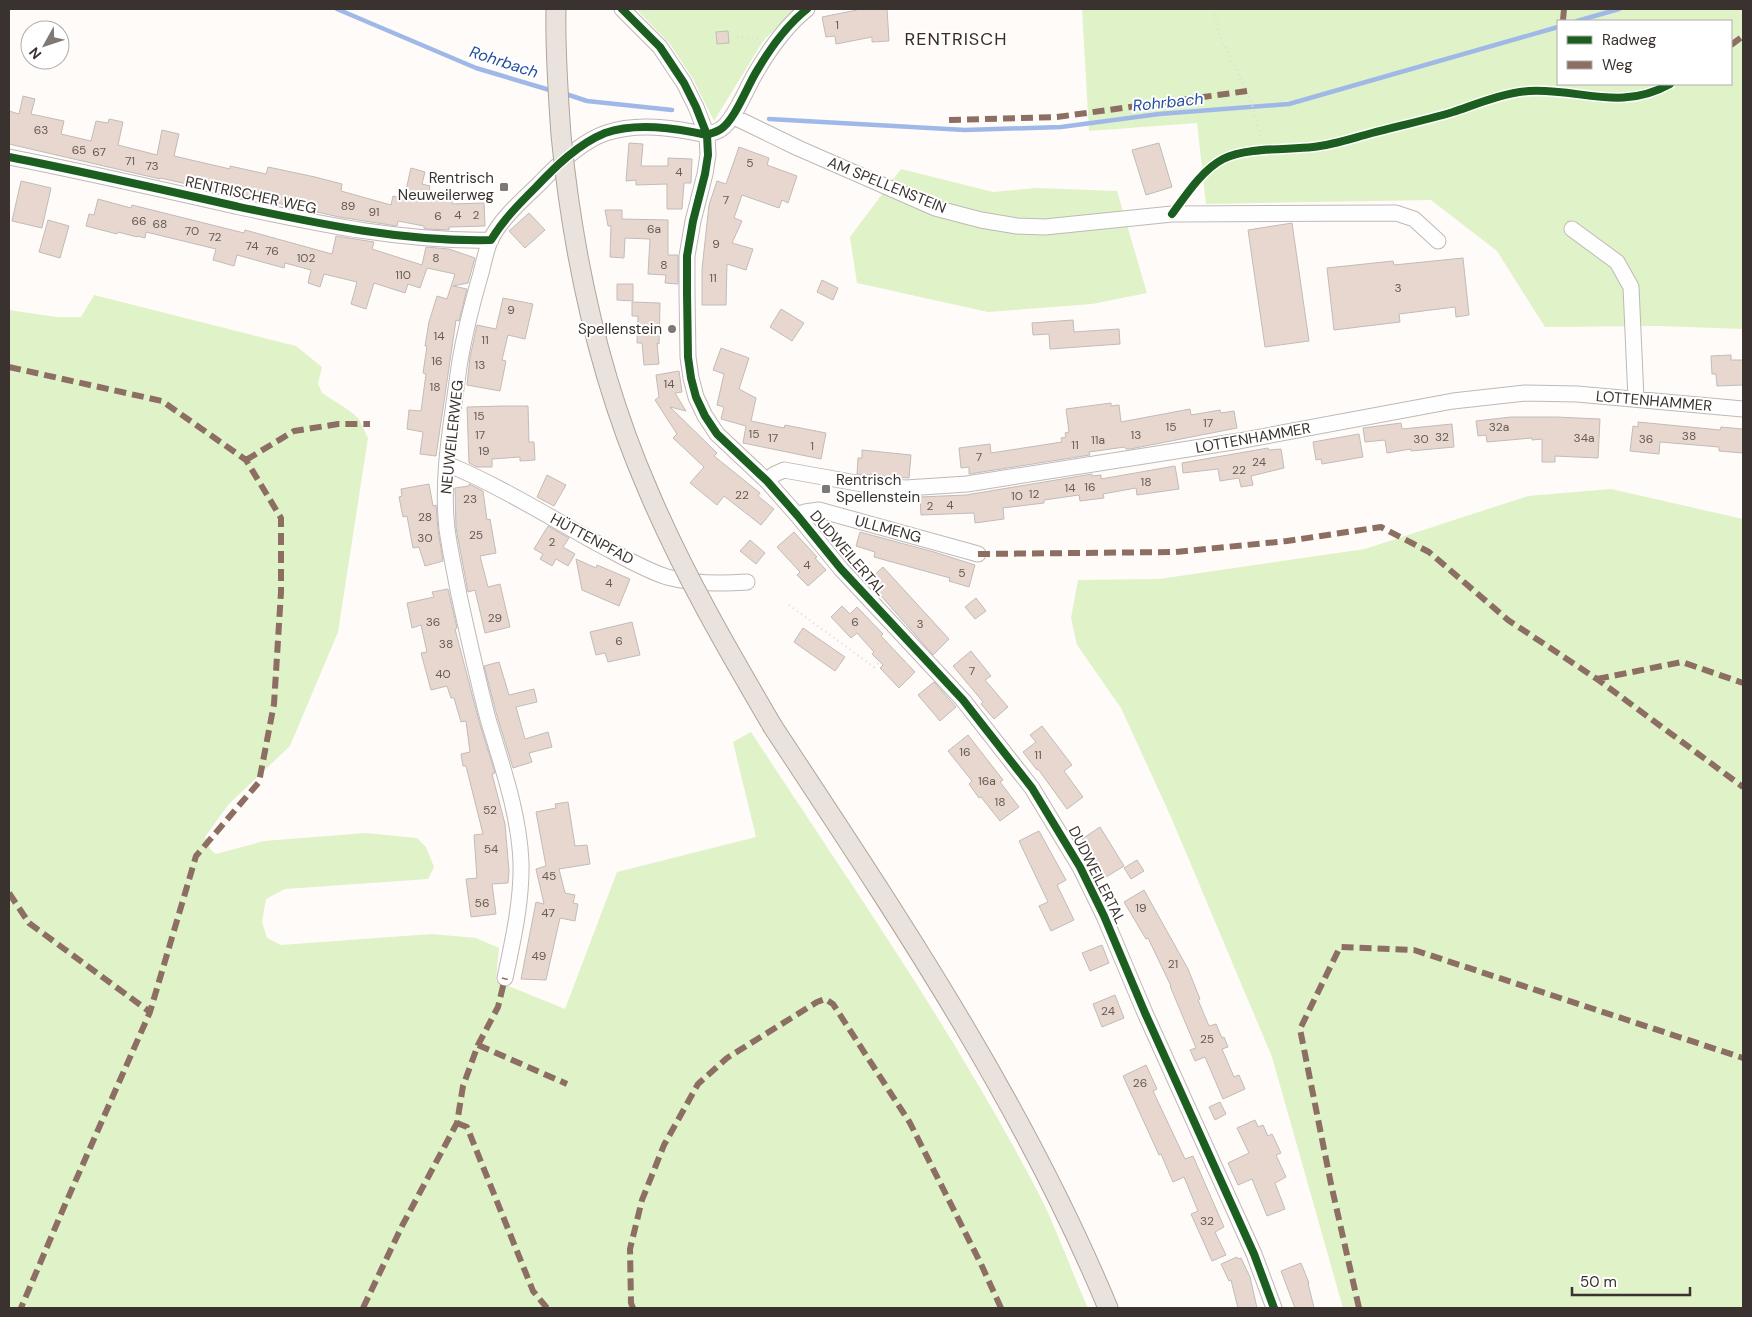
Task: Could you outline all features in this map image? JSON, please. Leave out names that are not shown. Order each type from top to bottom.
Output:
[{"type":"main road","points":[[556,9],[556,60],[559,108],[573,230],[586,297],[619,414],[648,490],[684,569],[722,640],[773,727],[974,1042],[1070,1221],[1108,1308]]},
{"type":"street","points":[[622,9],[660,46],[684,82],[707,135],[708,155],[706,174],[693,221],[688,256],[688,357],[691,378],[699,404],[717,434],[767,481],[797,515]]},
{"type":"street","points":[[707,135],[722,129],[732,116],[757,70],[776,41],[798,16],[807,9]]},
{"type":"street","name":"AM SPELLENSTEIN","points":[[732,116],[798,148],[935,208],[981,220],[1017,226],[1045,226],[1172,214],[1396,213],[1414,219],[1438,241]]},
{"type":"street","name":"NEUWEILERWEG","points":[[505,978],[515,931],[521,883],[519,841],[512,801],[471,654],[453,561],[445,505],[447,464],[462,348],[469,316],[491,240],[509,215],[546,177],[577,150],[605,133],[625,129],[647,127],[683,130],[707,135]]},
{"type":"street","name":"RENTRISCHER WEG","points":[[9,157],[350,230],[420,239],[491,240]]},
{"type":"street","points":[[1572,229],[1617,262],[1631,287],[1636,399]]},
{"type":"street","name":"LOTTENHAMMER","points":[[767,481],[775,474],[784,470],[878,486],[906,488],[967,484],[1239,441],[1452,401],[1525,393],[1577,394],[1743,409]]},
{"type":"street","name":"HÜTTENPFAD","points":[[447,464],[475,476],[649,570],[668,577],[701,582],[747,582]]},
{"type":"street","name":"ULLMENG","points":[[797,515],[819,510],[978,554]]},
{"type":"street","name":"DUDWEILERTAL","points":[[797,515],[841,569],[963,700],[1000,745],[1032,788],[1080,867],[1104,916],[1144,1013],[1254,1254],[1274,1308]]},
{"type":"path","points":[[1213,9],[1220,37],[1248,91],[1264,150]]},
{"type":"path","points":[[736,36],[776,41]]},
{"type":"path","points":[[789,605],[874,667],[906,638]]},
{"type":"green space","points":[[639,9],[795,9],[763,41],[714,121],[693,79],[670,44],[638,11]]},
{"type":"green space","points":[[1082,9],[1743,9],[1743,329],[1659,326],[1545,327],[1497,251],[1431,200],[1206,204],[1197,123],[1089,131]]},
{"type":"green space","points":[[901,169],[993,192],[1036,188],[1117,191],[1147,293],[1092,304],[988,312],[857,283],[850,237]]},
{"type":"green space","points":[[94,295],[296,346],[322,367],[318,384],[322,393],[359,419],[368,438],[338,632],[290,746],[228,805],[205,837],[211,850],[216,854],[264,841],[366,833],[417,838],[426,847],[434,867],[428,879],[285,889],[266,899],[262,922],[267,938],[281,945],[432,934],[476,938],[499,948],[496,981],[565,1009],[617,872],[756,837],[733,742],[751,732],[865,904],[975,1080],[1042,1200],[1088,1308],[9,1308],[9,310],[56,317],[81,317]]},
{"type":"green space","points":[[1611,489],[1743,519],[1743,1308],[1343,1308],[1272,1057],[1171,817],[1121,708],[1077,645],[1071,618],[1078,580],[1159,579],[1365,549],[1528,496]]},
{"type":"building","points":[[857,9],[887,9],[889,41],[872,42],[872,37],[836,44],[835,36],[826,37],[822,17]]},
{"type":"building","points":[[728,31],[729,43],[717,44],[716,32]]},
{"type":"building","points":[[23,96],[35,99],[31,114],[64,121],[61,134],[91,141],[96,121],[108,123],[109,119],[123,122],[118,145],[157,155],[162,130],[179,134],[174,156],[230,169],[230,166],[266,174],[268,167],[315,177],[342,184],[341,191],[391,205],[393,196],[404,199],[411,168],[425,172],[422,184],[430,186],[429,191],[453,192],[452,204],[484,203],[485,226],[449,227],[449,230],[427,229],[424,226],[398,221],[397,226],[339,217],[211,188],[160,179],[9,144],[9,111],[19,114]]},
{"type":"building","points":[[629,143],[643,144],[641,166],[668,166],[668,158],[692,159],[691,183],[684,183],[682,209],[667,209],[667,184],[636,185],[636,180],[626,181]]},
{"type":"building","points":[[1159,143],[1172,187],[1146,195],[1132,150]]},
{"type":"building","points":[[739,147],[769,158],[767,165],[797,176],[788,203],[782,200],[779,208],[742,195],[734,218],[742,221],[732,243],[753,249],[746,270],[727,264],[726,305],[702,305],[702,269],[709,205],[717,181],[726,184]]},
{"type":"building","points":[[21,181],[51,188],[42,228],[12,221]]},
{"type":"building","points":[[98,199],[131,208],[132,205],[244,233],[245,230],[332,254],[336,236],[374,242],[372,249],[422,265],[426,247],[449,249],[475,258],[468,283],[453,286],[467,289],[459,321],[456,320],[436,456],[420,454],[423,432],[407,429],[409,410],[421,411],[426,374],[423,373],[427,346],[425,346],[429,322],[437,296],[447,299],[455,274],[427,268],[420,288],[408,284],[405,293],[374,283],[366,309],[351,304],[357,282],[324,274],[320,287],[308,283],[311,270],[285,263],[284,268],[237,255],[234,266],[213,260],[216,249],[146,232],[145,238],[118,232],[117,234],[86,226],[89,214],[94,215]]},
{"type":"building","points":[[605,210],[622,210],[622,219],[668,220],[668,255],[678,255],[678,284],[665,283],[666,275],[648,274],[650,239],[625,238],[624,258],[610,257],[611,226],[608,226]]},
{"type":"building","points":[[529,213],[545,230],[525,248],[509,231]]},
{"type":"building","points":[[48,220],[69,226],[60,258],[39,252]]},
{"type":"building","points":[[1292,223],[1309,341],[1265,347],[1248,230]]},
{"type":"building","points":[[1463,258],[1469,315],[1456,317],[1455,307],[1399,314],[1400,322],[1334,330],[1327,268],[1393,261],[1394,265]]},
{"type":"building","points":[[822,280],[838,288],[833,300],[817,292]]},
{"type":"building","points":[[617,284],[633,284],[633,301],[617,300]]},
{"type":"building","points":[[503,298],[533,304],[525,339],[508,335],[502,360],[506,361],[500,391],[467,385],[470,357],[477,325],[496,329]]},
{"type":"building","points":[[632,302],[660,303],[659,344],[657,343],[659,364],[644,365],[642,343],[637,343],[638,316],[632,316]]},
{"type":"building","points":[[781,309],[804,323],[792,341],[770,327]]},
{"type":"building","points":[[1073,320],[1074,332],[1119,329],[1120,344],[1050,349],[1049,334],[1033,335],[1032,323]]},
{"type":"building","points":[[721,348],[749,358],[739,389],[756,398],[751,421],[784,428],[785,425],[826,433],[821,459],[743,443],[746,426],[721,419],[724,407],[717,405],[724,374],[713,370]]},
{"type":"building","points":[[1731,355],[1731,360],[1743,360],[1743,385],[1717,386],[1716,374],[1712,374],[1711,356]]},
{"type":"building","points":[[679,371],[682,392],[675,393],[686,411],[670,407],[717,453],[714,456],[760,493],[758,496],[774,509],[761,525],[724,496],[717,505],[690,483],[704,467],[673,438],[677,434],[655,400],[659,397],[656,375]]},
{"type":"building","points":[[1111,403],[1111,406],[1119,405],[1121,422],[1190,409],[1191,415],[1220,410],[1221,413],[1234,411],[1237,428],[1130,449],[1125,447],[1089,452],[1090,455],[969,474],[969,467],[961,468],[959,448],[990,444],[991,453],[1062,442],[1061,438],[1066,437],[1065,433],[1069,432],[1066,409]]},
{"type":"building","points":[[528,406],[529,442],[534,442],[535,460],[520,461],[520,457],[492,459],[492,467],[477,467],[469,463],[467,407]]},
{"type":"building","points":[[1511,417],[1600,419],[1598,458],[1555,456],[1555,462],[1542,462],[1542,439],[1532,440],[1532,438],[1487,442],[1486,435],[1478,436],[1476,421]]},
{"type":"building","points":[[1638,422],[1720,430],[1721,427],[1743,429],[1743,453],[1719,451],[1719,447],[1660,442],[1659,454],[1630,451],[1633,426],[1638,427]]},
{"type":"building","points":[[1401,423],[1402,429],[1452,424],[1454,447],[1411,451],[1411,449],[1387,453],[1385,440],[1365,442],[1363,428]]},
{"type":"building","points":[[1359,434],[1363,457],[1322,464],[1321,459],[1316,460],[1313,442]]},
{"type":"building","points":[[1268,448],[1269,450],[1281,449],[1284,468],[1251,476],[1253,485],[1241,487],[1239,478],[1220,481],[1218,469],[1183,473],[1182,463]]},
{"type":"building","points":[[862,450],[911,455],[909,478],[857,474],[858,458],[862,458]]},
{"type":"building","points":[[1175,466],[1179,489],[1137,495],[1136,488],[1103,494],[1104,498],[1080,501],[1079,495],[1044,500],[1044,503],[1003,508],[1004,519],[975,523],[974,513],[921,515],[920,497],[966,495],[1092,474],[1092,476],[1101,475],[1101,479]]},
{"type":"building","points":[[547,475],[566,485],[554,506],[537,497]]},
{"type":"building","points":[[429,484],[433,506],[436,505],[443,561],[425,566],[419,547],[413,548],[407,516],[403,517],[399,497],[402,496],[401,489]]},
{"type":"building","points":[[469,484],[483,491],[487,520],[490,519],[496,553],[480,556],[488,587],[500,584],[510,627],[485,633],[475,590],[468,592],[456,528],[455,488],[469,486]]},
{"type":"building","points":[[548,526],[569,538],[563,547],[575,554],[568,566],[556,559],[552,566],[540,559],[543,554],[534,549]]},
{"type":"building","points":[[794,532],[826,570],[808,586],[797,575],[800,572],[777,547]]},
{"type":"building","points":[[860,532],[975,565],[969,587],[949,581],[950,578],[874,557],[875,552],[856,546]]},
{"type":"building","points":[[750,540],[765,553],[756,564],[740,551]]},
{"type":"building","points":[[576,559],[596,568],[597,565],[630,579],[619,606],[582,590]]},
{"type":"building","points":[[883,567],[949,639],[933,655],[868,581]]},
{"type":"building","points":[[448,589],[457,628],[455,629],[495,773],[492,774],[505,824],[509,871],[508,883],[492,884],[496,914],[471,917],[466,879],[477,878],[474,835],[483,834],[466,766],[463,766],[461,754],[470,752],[466,721],[461,722],[454,698],[451,698],[447,686],[431,690],[421,653],[427,652],[421,625],[412,628],[407,603],[434,597],[432,592]]},
{"type":"building","points":[[976,598],[986,611],[975,619],[965,607]]},
{"type":"building","points":[[842,606],[850,614],[857,607],[915,672],[899,688],[880,668],[883,665],[872,654],[874,652],[857,633],[851,638],[831,617]]},
{"type":"building","points":[[632,622],[640,655],[608,662],[605,653],[596,655],[590,632]]},
{"type":"building","points":[[803,628],[845,657],[835,671],[794,642]]},
{"type":"building","points":[[971,651],[991,676],[985,680],[1008,707],[994,719],[981,704],[983,702],[953,666]]},
{"type":"building","points":[[499,662],[509,695],[534,689],[537,702],[516,707],[525,739],[548,732],[552,747],[529,753],[532,762],[513,768],[484,666]]},
{"type":"building","points":[[934,682],[956,707],[940,721],[918,695]]},
{"type":"building","points":[[1042,726],[1072,765],[1064,771],[1083,797],[1067,809],[1023,752],[1036,742],[1030,735]]},
{"type":"building","points":[[968,735],[1003,780],[1000,782],[1019,807],[1000,821],[981,797],[979,798],[969,784],[972,781],[948,751]]},
{"type":"building","points":[[568,802],[575,846],[587,845],[590,864],[559,869],[565,893],[575,895],[573,903],[578,904],[575,921],[560,918],[546,980],[521,979],[536,902],[544,904],[536,869],[546,866],[536,812],[556,808],[555,804]]},
{"type":"building","points":[[1100,827],[1124,866],[1106,877],[1082,839]]},
{"type":"building","points":[[1039,831],[1066,880],[1057,885],[1074,920],[1051,931],[1039,906],[1048,902],[1019,841]]},
{"type":"building","points":[[1137,860],[1144,871],[1131,879],[1124,868]]},
{"type":"building","points":[[1144,890],[1188,969],[1209,1026],[1216,1024],[1222,1038],[1224,1037],[1228,1047],[1222,1049],[1234,1077],[1239,1075],[1245,1089],[1223,1099],[1205,1057],[1195,1061],[1190,1050],[1196,1048],[1171,986],[1148,938],[1146,939],[1124,902]]},
{"type":"building","points":[[1102,945],[1109,963],[1090,971],[1082,953]]},
{"type":"building","points":[[1115,995],[1124,1018],[1102,1027],[1093,1004]]},
{"type":"building","points":[[1146,1065],[1157,1089],[1153,1091],[1185,1159],[1193,1156],[1224,1227],[1215,1232],[1226,1255],[1212,1261],[1191,1214],[1198,1211],[1184,1177],[1173,1182],[1123,1076]]},
{"type":"building","points":[[1220,1102],[1226,1114],[1215,1120],[1209,1107]]},
{"type":"building","points":[[1255,1120],[1258,1127],[1263,1125],[1268,1136],[1272,1134],[1281,1153],[1276,1155],[1286,1177],[1275,1183],[1285,1209],[1267,1216],[1252,1179],[1238,1185],[1228,1163],[1249,1153],[1237,1128]]},
{"type":"building","points":[[1237,1257],[1238,1259],[1241,1258],[1250,1277],[1257,1308],[1238,1308],[1231,1280],[1229,1281],[1221,1264]]},
{"type":"building","points":[[1301,1263],[1309,1283],[1314,1308],[1295,1308],[1281,1271]]},
{"type":"waterway","name":"Rohrbach","points":[[337,9],[476,68],[553,91]]},
{"type":"waterway","name":"Rohrbach","points":[[1580,20],[1619,9]]},
{"type":"waterway","name":"Rohrbach","points":[[769,119],[965,130],[1061,127],[1159,114],[1289,104],[1557,27]]},
{"type":"waterway","name":"Rohrbach","points":[[563,93],[587,101],[672,110]]},
{"type":"marked path","points":[[1563,20],[1564,9]]},
{"type":"marked path","points":[[1732,44],[1743,36]]},
{"type":"marked path","points":[[949,120],[1057,117],[1247,91]]},
{"type":"marked path","points":[[9,367],[162,401],[246,460],[281,518],[281,592],[274,704],[259,782],[196,856],[150,1012],[21,1308]]},
{"type":"marked path","points":[[246,460],[294,431],[338,424],[370,424]]},
{"type":"marked path","points":[[978,554],[1175,552],[1287,541],[1381,527],[1429,552],[1508,620],[1597,679],[1743,787]]},
{"type":"marked path","points":[[1597,679],[1682,662],[1743,683]]},
{"type":"marked path","points":[[9,893],[29,923],[150,1012]]},
{"type":"marked path","points":[[1359,1308],[1331,1184],[1300,1029],[1340,947],[1414,950],[1743,1058]]},
{"type":"marked path","points":[[363,1308],[402,1226],[457,1123],[463,1086],[478,1045],[498,1007],[505,978]]},
{"type":"marked path","points":[[633,1308],[631,1303],[630,1249],[642,1200],[664,1145],[698,1084],[727,1058],[817,1002],[825,999],[833,1004],[910,1123],[1001,1308]]},
{"type":"marked path","points":[[478,1045],[567,1084]]},
{"type":"marked path","points":[[457,1123],[467,1127],[533,1291],[547,1308]]},
{"type":"cycle path","points":[[622,9],[660,47],[684,83],[707,135],[708,155],[705,174],[693,221],[687,256],[688,357],[696,397],[705,416],[717,434],[767,481],[841,569],[963,700],[1032,788],[1080,867],[1104,916],[1145,1013],[1254,1254],[1274,1308]]},
{"type":"cycle path","points":[[707,135],[719,130],[731,118],[774,45],[786,29],[807,9]]},
{"type":"cycle path","points":[[1172,214],[1208,170],[1223,159],[1244,152],[1328,145],[1443,115],[1490,99],[1519,92],[1548,91],[1617,98],[1652,92],[1668,85]]},
{"type":"cycle path","points":[[9,157],[330,225],[426,238],[491,240],[512,212],[551,172],[576,150],[605,133],[630,128],[656,127],[707,135]]},
{"type":"place","name":"Rentrisch Neuweilerweg","points":[[504,187]]},
{"type":"place","name":"Spellenstein","points":[[672,329]]},
{"type":"place","name":"Rentrisch Spellenstein","points":[[826,489]]},
{"type":"district","name":"RENTRISCH","points":[[956,39]]}]
